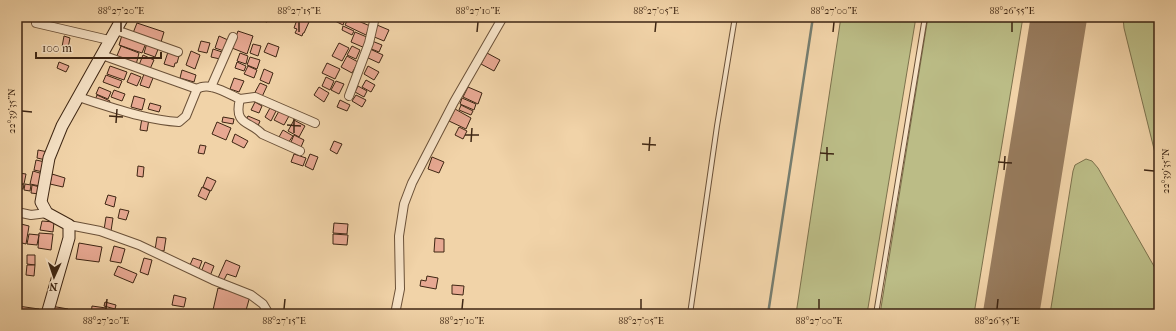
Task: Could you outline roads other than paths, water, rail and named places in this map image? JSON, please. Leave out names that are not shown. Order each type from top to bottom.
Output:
[{"type":"street","points":[[123,17],[62,126],[48,158],[41,202],[47,213],[69,225],[100,231],[139,246],[213,280],[251,295],[263,304],[270,314]]},
{"type":"street","points":[[349,96],[369,43],[375,17]]},
{"type":"street","points":[[395,314],[400,289],[399,236],[404,204],[412,183],[454,102],[503,17]]},
{"type":"street","points":[[36,23],[110,40]]},
{"type":"street","points":[[116,30],[178,52]]},
{"type":"street","points":[[211,87],[233,37]]},
{"type":"street","points":[[102,55],[197,89],[204,86],[211,87],[240,100],[255,97],[314,123]]},
{"type":"street","points":[[78,97],[134,114],[180,122],[186,116],[197,89]]},
{"type":"street","points":[[240,100],[237,108],[242,120],[249,126],[259,130],[262,134],[300,151]]},
{"type":"street","points":[[17,212],[31,215],[47,213]]},
{"type":"street","points":[[47,314],[69,238],[69,225]]},
{"type":"lane","points":[[690,314],[717,126],[735,17]]},
{"type":"lane","points":[[876,314],[925,17]]},
{"type":"waterway","points":[[768,314],[813,17]]}]
